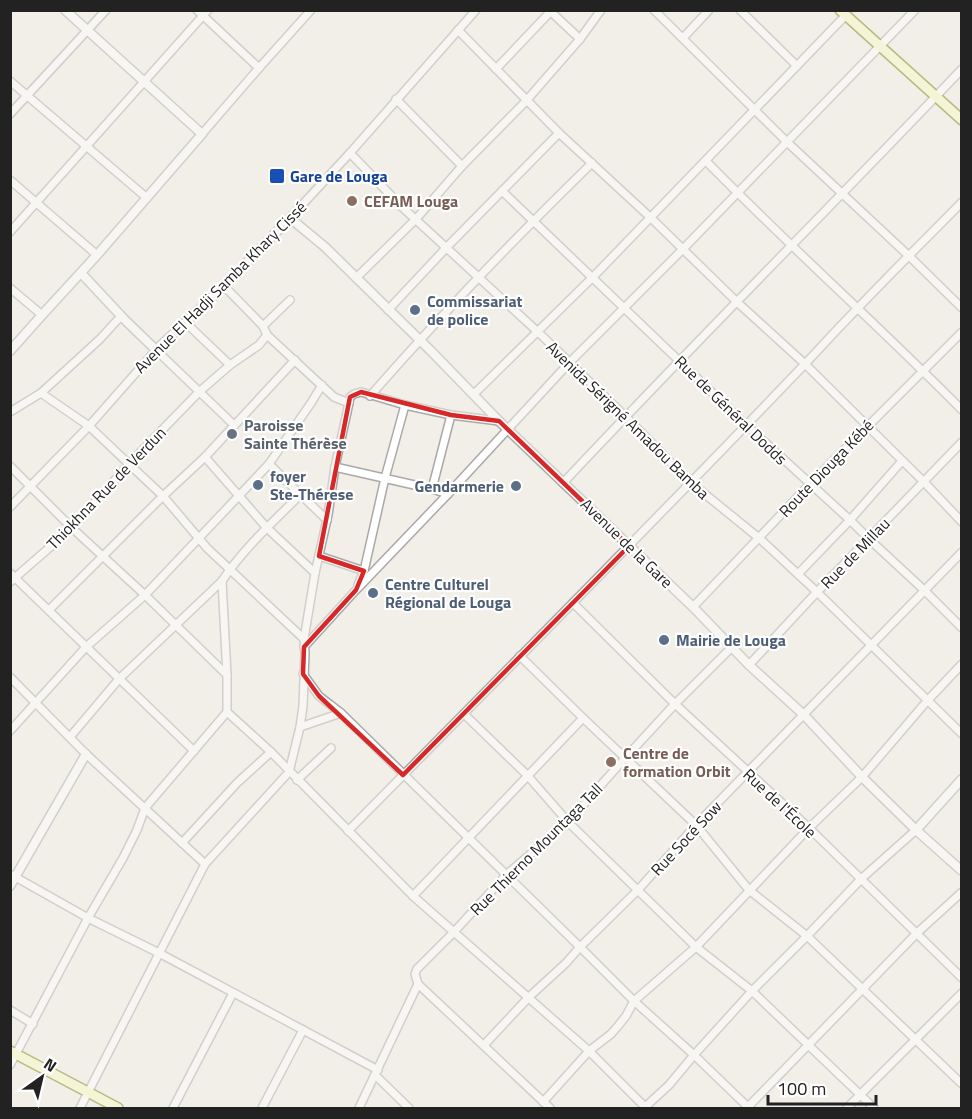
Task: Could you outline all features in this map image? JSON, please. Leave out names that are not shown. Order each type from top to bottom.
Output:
[{"type":"main road","points":[[842,13],[962,120]]},
{"type":"main road","points":[[13,1053],[118,1108]]},
{"type":"street","points":[[65,10],[202,134]]},
{"type":"street","points":[[10,114],[106,10]]},
{"type":"street","name":"Avenue El Hadji Samba Khary Cissé","points":[[10,507],[88,426],[156,350],[224,286],[290,218],[476,10]]},
{"type":"street","points":[[356,278],[416,219],[462,166],[526,101],[580,39],[601,10]]},
{"type":"street","points":[[654,10],[787,142],[962,308]]},
{"type":"street","points":[[683,39],[709,10]]},
{"type":"street","points":[[740,10],[796,66]]},
{"type":"street","points":[[304,643],[448,494],[569,363],[915,10]]},
{"type":"street","points":[[10,351],[98,255],[311,11]]},
{"type":"street","points":[[496,69],[551,11],[580,39]]},
{"type":"street","points":[[10,232],[203,12],[259,68]]},
{"type":"street","points":[[474,394],[651,218],[796,66],[842,13]]},
{"type":"street","points":[[458,30],[559,133],[805,364],[962,522]]},
{"type":"street","points":[[563,483],[679,360],[962,69]]},
{"type":"street","points":[[10,81],[147,198]]},
{"type":"street","points":[[396,99],[462,166]]},
{"type":"street","points":[[388,310],[559,133]]},
{"type":"street","name":"Avenida Sérigné Amadou Bamba","points":[[350,153],[402,207],[538,332],[690,482],[759,538],[798,574],[962,734]]},
{"type":"street","points":[[706,161],[962,410]]},
{"type":"street","points":[[370,396],[419,340],[592,163]]},
{"type":"street","points":[[10,180],[98,255]]},
{"type":"street","name":"Rue de Général Dodds","points":[[502,191],[962,628]]},
{"type":"street","points":[[348,831],[629,546],[962,202]]},
{"type":"street","name":"Avenue de la Gare","points":[[290,218],[325,247],[499,421],[693,607],[749,665],[804,715],[915,830],[962,871]]},
{"type":"street","points":[[81,273],[121,316],[234,425]]},
{"type":"street","points":[[224,286],[263,326],[267,335],[334,397],[349,404]]},
{"type":"street","points":[[10,288],[42,315]]},
{"type":"street","points":[[263,326],[290,300]]},
{"type":"street","points":[[10,412],[41,393],[100,339],[121,316]]},
{"type":"street","points":[[186,323],[230,364]]},
{"type":"street","name":"Route Diouga Kébé","points":[[693,607],[810,484],[962,332]]},
{"type":"street","name":"Thiokhna Rue de Verdun","points":[[12,578],[72,528],[129,464],[199,392],[230,364],[259,345],[267,335]]},
{"type":"street","points":[[49,610],[163,496],[206,457],[294,360]]},
{"type":"street","points":[[10,731],[86,647],[145,595],[269,464],[322,385]]},
{"type":"street","points":[[80,1108],[205,864],[289,772],[303,706],[304,643],[315,573],[350,397],[361,392],[451,415],[499,421]]},
{"type":"street","points":[[41,393],[88,426],[163,496],[199,538],[304,643]]},
{"type":"street","points":[[356,590],[364,571],[385,478],[405,405]]},
{"type":"street","points":[[432,489],[451,415]]},
{"type":"street","name":"Rue de Millau","points":[[749,665],[962,442]]},
{"type":"street","points":[[206,457],[267,528],[315,573]]},
{"type":"street","points":[[798,574],[902,461]]},
{"type":"street","points":[[269,464],[327,520]]},
{"type":"street","points":[[10,466],[227,675]]},
{"type":"street","points":[[335,467],[448,494]]},
{"type":"street","points":[[70,737],[119,679],[222,580],[229,569],[300,495]]},
{"type":"street","name":"Rue Socé Sow","points":[[484,1046],[638,890],[696,825],[962,552]]},
{"type":"street","points":[[319,556],[364,571]]},
{"type":"street","points":[[12,578],[49,610],[194,752]]},
{"type":"street","points":[[10,1065],[13,1053],[33,1024],[88,918],[133,839],[145,808],[227,712],[222,580]]},
{"type":"street","name":"Rue de l'École","points":[[573,603],[675,704],[808,828],[962,978]]},
{"type":"street","name":"Rue Thierno Mountaga Tall","points":[[418,984],[415,974],[417,969],[506,875],[568,822],[675,704],[732,647]]},
{"type":"street","points":[[520,656],[696,825],[749,890],[807,936],[962,1084]]},
{"type":"street","points":[[543,1102],[589,1051],[611,1034],[626,1016],[634,1001],[696,947],[808,828],[862,777],[962,664]]},
{"type":"street","points":[[303,674],[320,696],[341,713],[634,1001],[748,1108],[917,933],[962,892]]},
{"type":"street","points":[[10,677],[86,754],[205,864]]},
{"type":"street","points":[[227,712],[271,752],[413,896],[589,1051],[645,1108],[669,1085],[752,991],[861,879],[915,830],[962,779]]},
{"type":"street","points":[[300,727],[341,713]]},
{"type":"street","points":[[464,714],[527,775],[568,822],[696,947],[752,991],[874,1108]]},
{"type":"street","points":[[413,896],[583,718]]},
{"type":"street","points":[[297,780],[331,748]]},
{"type":"street","points":[[182,843],[237,783],[271,752]]},
{"type":"street","points":[[10,886],[13,875],[86,754]]},
{"type":"street","points":[[13,875],[88,918],[303,1030],[377,1073],[410,1108]]},
{"type":"street","points":[[359,1108],[418,984],[550,1108]]},
{"type":"street","points":[[173,1108],[233,993]]},
{"type":"street","points":[[847,1108],[962,993]]},
{"type":"street","points":[[10,1010],[33,1024]]},
{"type":"street","points":[[262,1108],[303,1030]]},
{"type":"highlighted area","points":[[361,392],[451,415],[499,421],[629,546],[403,775],[319,696],[303,674],[304,647],[356,590],[364,571],[319,556],[350,397]]},
{"type":"place","name":"Gare de Louga","points":[[277,176]]},
{"type":"place","name":"CEFAM Louga","points":[[352,201]]},
{"type":"place","name":"Commissariat de police","points":[[415,310]]},
{"type":"place","name":"Paroisse Sainte Thérèse","points":[[232,434]]},
{"type":"place","name":"foyer Ste-Thérese","points":[[258,485]]},
{"type":"place","name":"Gendarmerie","points":[[516,486]]},
{"type":"place","name":"Centre Culturel Régional de Louga","points":[[373,593]]},
{"type":"place","name":"Mairie de Louga","points":[[664,640]]},
{"type":"place","name":"Centre de formation Orbit","points":[[611,762]]}]
